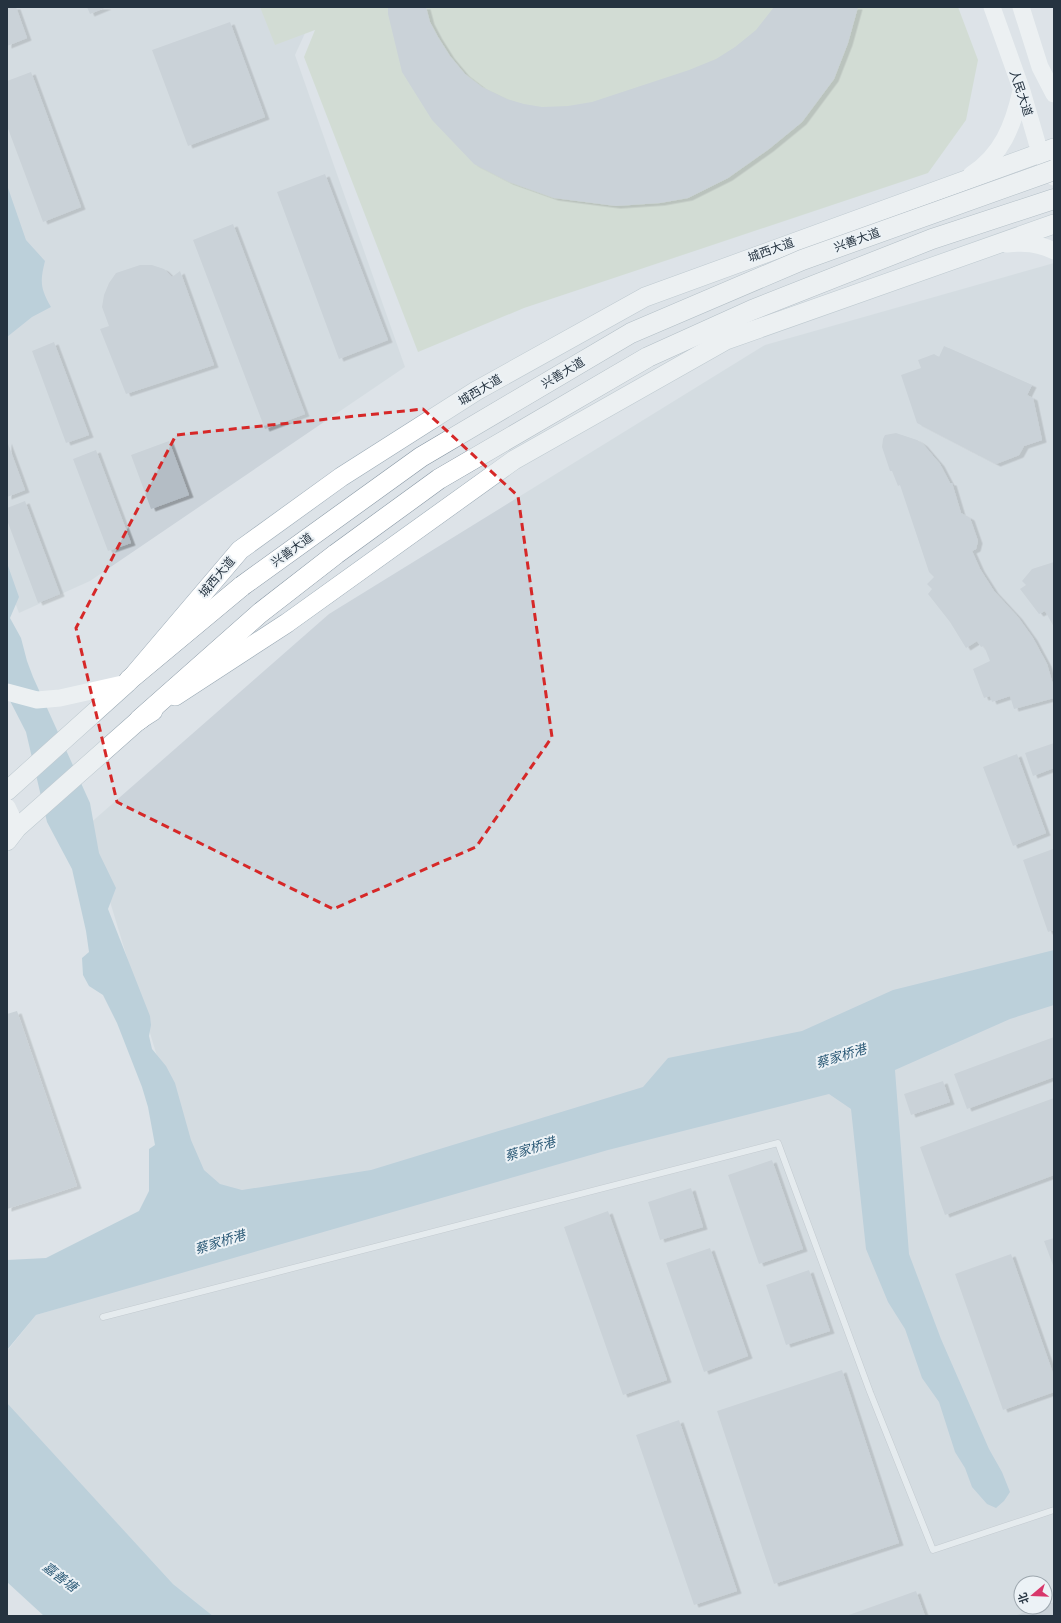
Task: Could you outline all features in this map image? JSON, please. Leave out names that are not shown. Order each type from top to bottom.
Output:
[{"type":"highway","name":"兴善大道","points":[[128,682],[242,586],[421,457],[631,333],[802,260],[1054,170]]},
{"type":"highway","points":[[139,720],[260,613],[336,554],[439,480],[648,357],[752,310],[917,244],[1054,199]]},
{"type":"main road","name":"人民大道","points":[[992,7],[1022,91],[1047,151],[1054,177]]},
{"type":"main road","points":[[1021,7],[1040,67],[1054,94]]},
{"type":"main road","points":[[1040,67],[1054,84]]},
{"type":"main road","points":[[959,183],[984,168],[1003,145],[1016,114],[1022,91]]},
{"type":"main road","name":"城西大道","points":[[7,791],[128,682],[240,550],[341,477],[476,392],[645,297],[1047,151]]},
{"type":"main road","points":[[12,834],[139,720],[287,623],[514,460],[726,340],[1054,224]]},
{"type":"main road","points":[[996,244],[1026,242],[1044,246],[1054,251]]},
{"type":"main road","points":[[7,692],[37,700],[60,698],[128,682]]},
{"type":"main road","points":[[7,808],[12,834]]},
{"type":"lane","points":[[103,1317],[778,1143],[870,1392],[933,1550],[1054,1510]]},
{"type":"highlighted area","points":[[423,409],[518,496],[552,737],[476,847],[333,909],[117,802],[76,628],[176,435]]},
{"type":"shaded area","points":[[7,7],[317,7],[295,55],[405,367],[90,581],[19,613],[7,581]]},
{"type":"shaded area","points":[[1054,263],[1054,1616],[213,1616],[173,1584],[7,1404],[7,1351],[36,1315],[219,1260],[87,826],[329,614],[765,345]]},
{"type":"green space","points":[[260,7],[958,7],[978,60],[966,120],[928,173],[524,308],[418,352],[304,57],[315,30],[275,45]]},
{"type":"water","points":[[7,185],[26,240],[45,261],[42,274],[42,284],[45,295],[51,307],[32,317],[7,337]]},
{"type":"water","name":"蔡家桥港","points":[[7,563],[19,597],[10,618],[21,638],[33,677],[90,803],[99,853],[116,888],[108,909],[150,1016],[151,1025],[149,1036],[152,1049],[166,1066],[175,1083],[191,1140],[204,1170],[220,1184],[242,1190],[371,1170],[643,1087],[668,1058],[802,1031],[893,990],[1054,950],[1054,1005],[1010,1019],[895,1070],[909,1254],[941,1339],[989,1449],[1002,1472],[1010,1492],[1004,1501],[996,1508],[987,1504],[972,1487],[965,1468],[955,1452],[939,1402],[922,1378],[905,1329],[888,1302],[866,1249],[851,1109],[829,1094],[608,1150],[36,1315],[7,1350],[7,1260],[46,1258],[139,1211],[149,1191],[149,1149],[155,1145],[148,1107],[142,1087],[117,1023],[103,995],[89,986],[83,975],[82,958],[89,952],[86,931],[72,869],[47,822],[26,732],[7,695]]},
{"type":"water","name":"嘉善塘","points":[[7,1403],[173,1584],[213,1616],[44,1616],[7,1582]]},
{"type":"building","points":[[7,7],[16,7],[27,38],[7,46]]},
{"type":"building","points":[[87,7],[107,7],[90,14]]},
{"type":"building","points":[[388,7],[426,7],[430,22],[438,37],[450,56],[465,74],[482,87],[507,99],[542,107],[568,106],[592,102],[689,70],[716,59],[735,47],[756,30],[774,7],[858,7],[848,43],[834,79],[802,122],[769,149],[728,178],[688,198],[660,203],[616,206],[554,198],[509,182],[474,164],[432,120],[402,72],[388,14]]},
{"type":"building","points":[[230,22],[265,117],[188,146],[152,50]]},
{"type":"building","points":[[31,72],[81,207],[43,222],[7,126],[7,81]]},
{"type":"building","points":[[325,174],[388,340],[339,359],[277,192]]},
{"type":"building","points":[[233,224],[305,414],[265,429],[193,240]]},
{"type":"building","points":[[140,265],[152,265],[164,269],[172,277],[180,271],[214,365],[126,394],[100,329],[109,326],[102,307],[104,295],[109,283],[116,273]]},
{"type":"building","points":[[54,342],[89,435],[66,443],[32,351]]},
{"type":"building","points":[[944,346],[1032,385],[1027,395],[1033,398],[1042,440],[1024,446],[1019,455],[996,464],[917,423],[901,375],[921,368],[918,360],[934,354],[939,357]]},
{"type":"building","points":[[896,433],[917,440],[923,444],[940,464],[950,483],[952,483],[961,513],[970,518],[978,541],[976,549],[972,551],[980,569],[994,591],[1018,617],[1033,638],[1047,664],[1054,688],[1054,698],[1014,709],[1010,696],[992,702],[990,696],[984,698],[973,669],[990,661],[984,646],[981,647],[977,641],[966,648],[950,622],[928,594],[932,589],[927,584],[934,577],[929,572],[900,485],[898,486],[892,471],[890,471],[882,447],[885,435]]},
{"type":"building","points":[[7,441],[25,490],[7,497]]},
{"type":"building","points":[[169,441],[189,495],[151,509],[131,455]]},
{"type":"building","points":[[96,450],[131,543],[108,551],[73,459]]},
{"type":"building","points":[[25,501],[60,594],[38,603],[7,520],[7,508]]},
{"type":"building","points":[[1054,562],[1054,627],[1045,611],[1039,614],[1020,589],[1026,585],[1022,581],[1032,569]]},
{"type":"building","points":[[1054,743],[1054,768],[1033,776],[1025,753]]},
{"type":"building","points":[[1017,754],[1046,833],[1013,846],[983,767]]},
{"type":"building","points":[[1053,849],[1054,930],[1048,932],[1023,860]]},
{"type":"building","points":[[17,1011],[77,1186],[7,1209],[7,1014]]},
{"type":"building","points":[[1054,1037],[1054,1077],[967,1109],[954,1074]]},
{"type":"building","points":[[943,1081],[950,1102],[911,1115],[904,1094]]},
{"type":"building","points":[[1054,1098],[1054,1175],[945,1215],[920,1147]]},
{"type":"building","points":[[772,1160],[803,1249],[759,1264],[728,1175]]},
{"type":"building","points":[[691,1188],[703,1227],[660,1240],[648,1202]]},
{"type":"building","points":[[608,1211],[667,1380],[623,1395],[564,1227]]},
{"type":"building","points":[[1054,1238],[1054,1268],[1044,1241]]},
{"type":"building","points":[[710,1248],[748,1356],[704,1372],[666,1263]]},
{"type":"building","points":[[1011,1254],[1054,1376],[1054,1392],[1003,1410],[955,1274]]},
{"type":"building","points":[[809,1270],[830,1331],[786,1345],[766,1285]]},
{"type":"building","points":[[842,1370],[899,1543],[774,1584],[717,1411]]},
{"type":"building","points":[[679,1420],[737,1591],[694,1605],[636,1435]]},
{"type":"building","points":[[916,1591],[925,1616],[846,1616]]},
{"type":"building","points":[[1053,1602],[1054,1616],[1014,1616],[1053,1615]]}]
